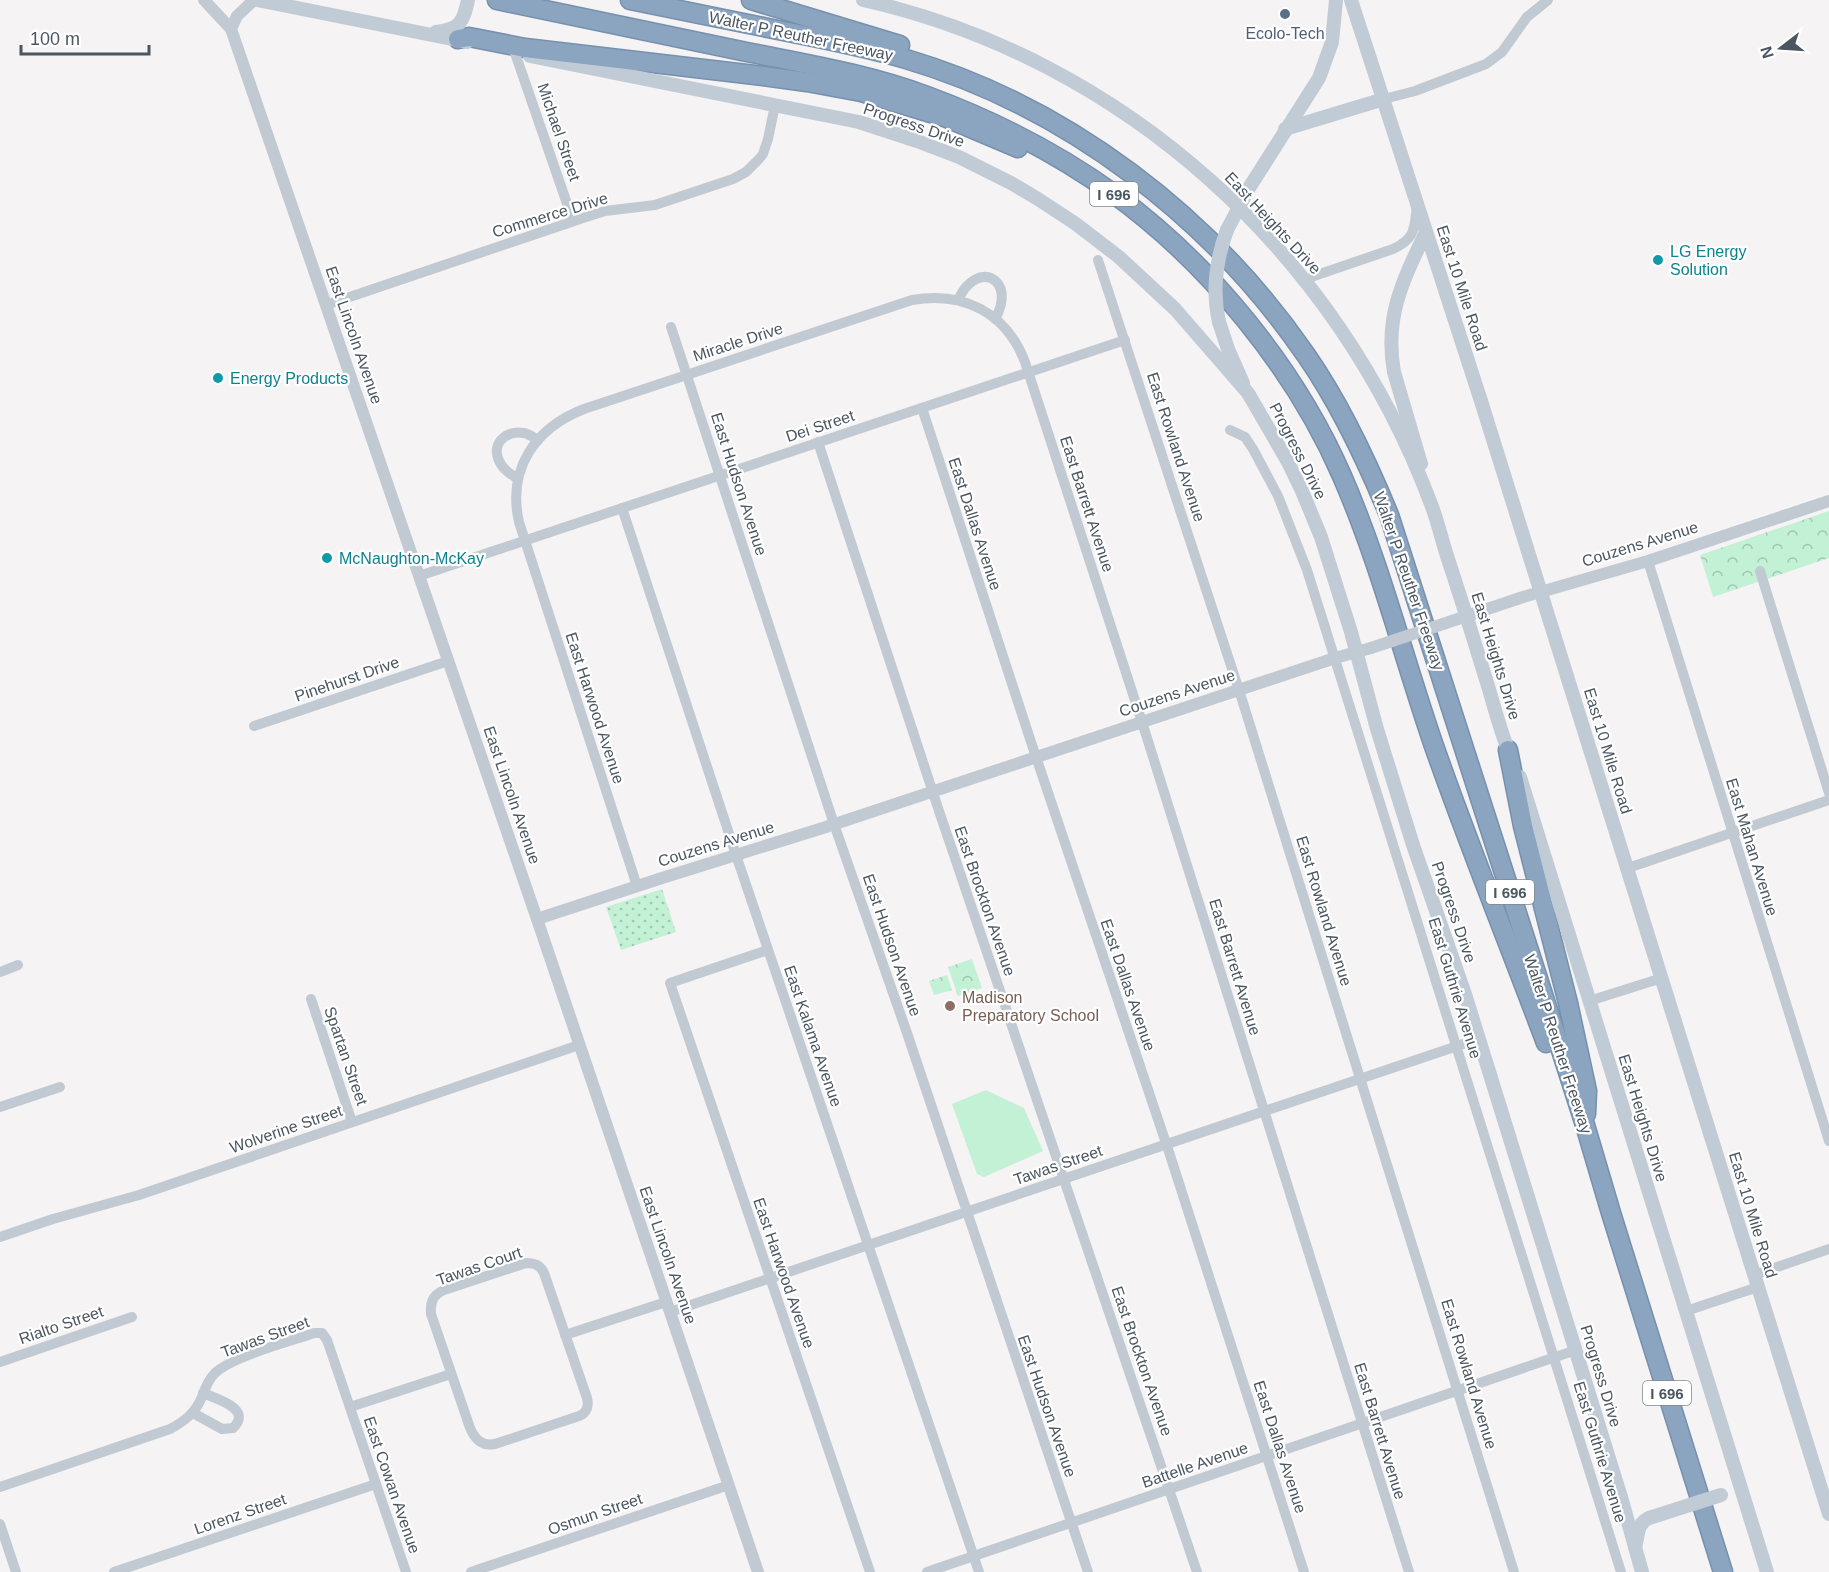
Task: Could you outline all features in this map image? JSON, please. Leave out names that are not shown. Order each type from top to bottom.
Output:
[{"type":"highway","name":"Walter P Reuther Freeway","points":[[497,0],[854,74],[920,93],[995,125],[1060,159],[1117,196],[1169,240],[1201,271],[1257,335],[1293,386],[1340,470],[1357,512],[1434,747],[1611,1214]]},
{"type":"highway","name":"Walter P Reuther Freeway","points":[[630,0],[858,46],[908,60],[945,72],[1037,114],[1101,152],[1169,203],[1234,265],[1302,349],[1348,424],[1378,488],[1398,543],[1585,1125],[1723,1572]]},
{"type":"highway","points":[[751,0],[921,51],[978,73],[1024,94],[1051,110],[1101,152]]},
{"type":"highway","points":[[458,39],[469,37],[525,48],[787,79],[861,92],[947,118],[1006,144],[1038,155],[1060,159]]},
{"type":"highway","points":[[1508,750],[1515,790],[1568,1003],[1587,1091],[1585,1125]]},
{"type":"main road","name":"Progress Drive","points":[[255,0],[429,33],[515,53],[859,122],[917,141],[959,157],[1011,183],[1076,224],[1135,271],[1192,328],[1248,393],[1277,442],[1306,500],[1333,572],[1413,845],[1478,1039],[1576,1350],[1622,1497],[1642,1572]]},
{"type":"main road","points":[[429,33],[453,29],[460,24],[468,0]]},
{"type":"main road","name":"East Heights Drive","points":[[862,0],[921,15],[997,43],[1059,73],[1119,108],[1197,168],[1239,206],[1305,281],[1350,343],[1370,377],[1407,448],[1431,504],[1508,750],[1523,785],[1767,1572]]},
{"type":"main road","points":[[1248,393],[1228,349],[1219,322],[1215,280],[1219,254],[1227,230],[1239,206],[1285,129],[1312,91],[1326,63],[1334,28],[1336,0]]},
{"type":"main road","name":"East 10 Mile Road","points":[[1351,0],[1541,592],[1829,1514]]},
{"type":"main road","points":[[1285,129],[1383,99]]},
{"type":"main road","points":[[1426,232],[1399,291],[1393,313],[1391,345],[1394,372],[1431,504]]},
{"type":"main road","points":[[1635,1548],[1640,1526],[1644,1520],[1721,1495],[1737,1498],[1750,1515]]},
{"type":"street","name":"East Lincoln Avenue","points":[[204,0],[231,29],[537,919],[758,1572]]},
{"type":"street","points":[[231,29],[240,11],[255,0]]},
{"type":"street","points":[[1383,99],[1415,91],[1486,64],[1502,52],[1527,17],[1548,0]]},
{"type":"street","name":"Michael Street","points":[[515,53],[573,221]]},
{"type":"street","name":"Commerce Drive","points":[[326,305],[573,221],[605,212],[655,205],[740,176],[753,167],[763,154],[775,105]]},
{"type":"street","points":[[1305,281],[1393,249],[1408,241],[1414,230],[1418,204]]},
{"type":"street","name":"East Rowland Avenue","points":[[1098,260],[1239,690],[1514,1572]]},
{"type":"street","points":[[958,300],[965,286],[972,280],[980,276],[990,277],[998,283],[1003,294],[1000,310],[995,319]]},
{"type":"street","name":"Miracle Drive","points":[[525,540],[517,508],[518,479],[526,457],[538,440],[552,426],[574,413],[687,375],[912,300],[931,297],[958,300],[980,308],[995,319],[1015,341],[1028,372]]},
{"type":"street","name":"East Hudson Avenue","points":[[671,327],[834,824],[907,1033],[1088,1572]]},
{"type":"street","name":"Dei Street","points":[[419,576],[1125,340]]},
{"type":"street","name":"East Barrett Avenue","points":[[1028,372],[1142,722],[1409,1572]]},
{"type":"street","name":"East Dallas Avenue","points":[[922,408],[1036,758],[1166,1144],[1304,1572]]},
{"type":"street","name":"East Guthrie Avenue","points":[[1230,430],[1245,437],[1249,442],[1274,486],[1296,540],[1621,1572]]},
{"type":"street","points":[[518,479],[505,470],[501,464],[498,458],[498,445],[506,435],[516,432],[525,433],[538,440]]},
{"type":"street","name":"East Brockton Avenue","points":[[818,442],[933,792],[1197,1572]]},
{"type":"street","name":"Couzens Avenue","points":[[537,919],[933,792],[1335,658],[1541,592],[1648,561],[1829,501]]},
{"type":"street","name":"East Kalama Avenue","points":[[622,508],[736,855],[979,1572]]},
{"type":"street","name":"East Harwood Avenue","points":[[525,540],[638,886]]},
{"type":"street","name":"East Mahan Avenue","points":[[1648,561],[1829,1141]]},
{"type":"street","points":[[1760,571],[1829,793]]},
{"type":"street","name":"Pinehurst Drive","points":[[254,726],[448,661]]},
{"type":"street","points":[[1628,868],[1829,800]]},
{"type":"street","name":"East Harwood Avenue","points":[[768,950],[670,983],[870,1572]]},
{"type":"street","points":[[0,972],[18,964]]},
{"type":"street","points":[[1589,1001],[1662,978]]},
{"type":"street","name":"Spartan Street","points":[[311,999],[352,1122]]},
{"type":"street","name":"Tawas Street","points":[[566,1335],[770,1278],[1478,1039]]},
{"type":"street","name":"Wolverine Street","points":[[0,1237],[139,1195],[579,1045]]},
{"type":"street","points":[[0,1107],[60,1087]]},
{"type":"street","points":[[1686,1311],[1829,1249]]},
{"type":"street","name":"Tawas Court","points":[[451,1374],[431,1314],[431,1302],[439,1292],[485,1276],[526,1263],[538,1266],[544,1273],[566,1335]]},
{"type":"street","name":"Rialto Street","points":[[0,1362],[132,1317]]},
{"type":"street","name":"Tawas Street","points":[[0,1487],[170,1429],[193,1413],[212,1376],[228,1363],[318,1333],[322,1333],[327,1340],[350,1407]]},
{"type":"street","points":[[350,1407],[451,1374],[472,1434],[484,1444],[495,1444],[582,1415],[588,1407],[587,1398],[566,1335]]},
{"type":"street","name":"Battelle Avenue","points":[[927,1572],[1576,1350]]},
{"type":"street","points":[[193,1413],[222,1430],[233,1428],[238,1421],[238,1414],[233,1407],[203,1393]]},
{"type":"street","name":"East Cowan Avenue","points":[[350,1407],[406,1572]]},
{"type":"street","name":"Lorenz Street","points":[[114,1572],[376,1484]]},
{"type":"street","name":"Osmun Street","points":[[471,1572],[729,1485]]},
{"type":"street","points":[[0,1524],[16,1572]]},
{"type":"green space","points":[[1829,511],[1829,558],[1713,597],[1700,555]]},
{"type":"green space","points":[[662,889],[676,932],[621,950],[606,907]]},
{"type":"green space","points":[[972,959],[982,988],[958,996],[948,967]]},
{"type":"green space","points":[[947,975],[952,990],[934,995],[929,981]]},
{"type":"green space","points":[[986,1090],[1024,1108],[1043,1151],[984,1177],[977,1174],[952,1104]]},
{"type":"place","name":"Ecolo-Tech","points":[[1285,14]]},
{"type":"place","name":"LG Energy Solution","points":[[1658,260]]},
{"type":"place","name":"Energy Products","points":[[218,378]]},
{"type":"place","name":"McNaughton-McKay","points":[[327,558]]},
{"type":"place","name":"Madison Preparatory School","points":[[950,1006]]}]
